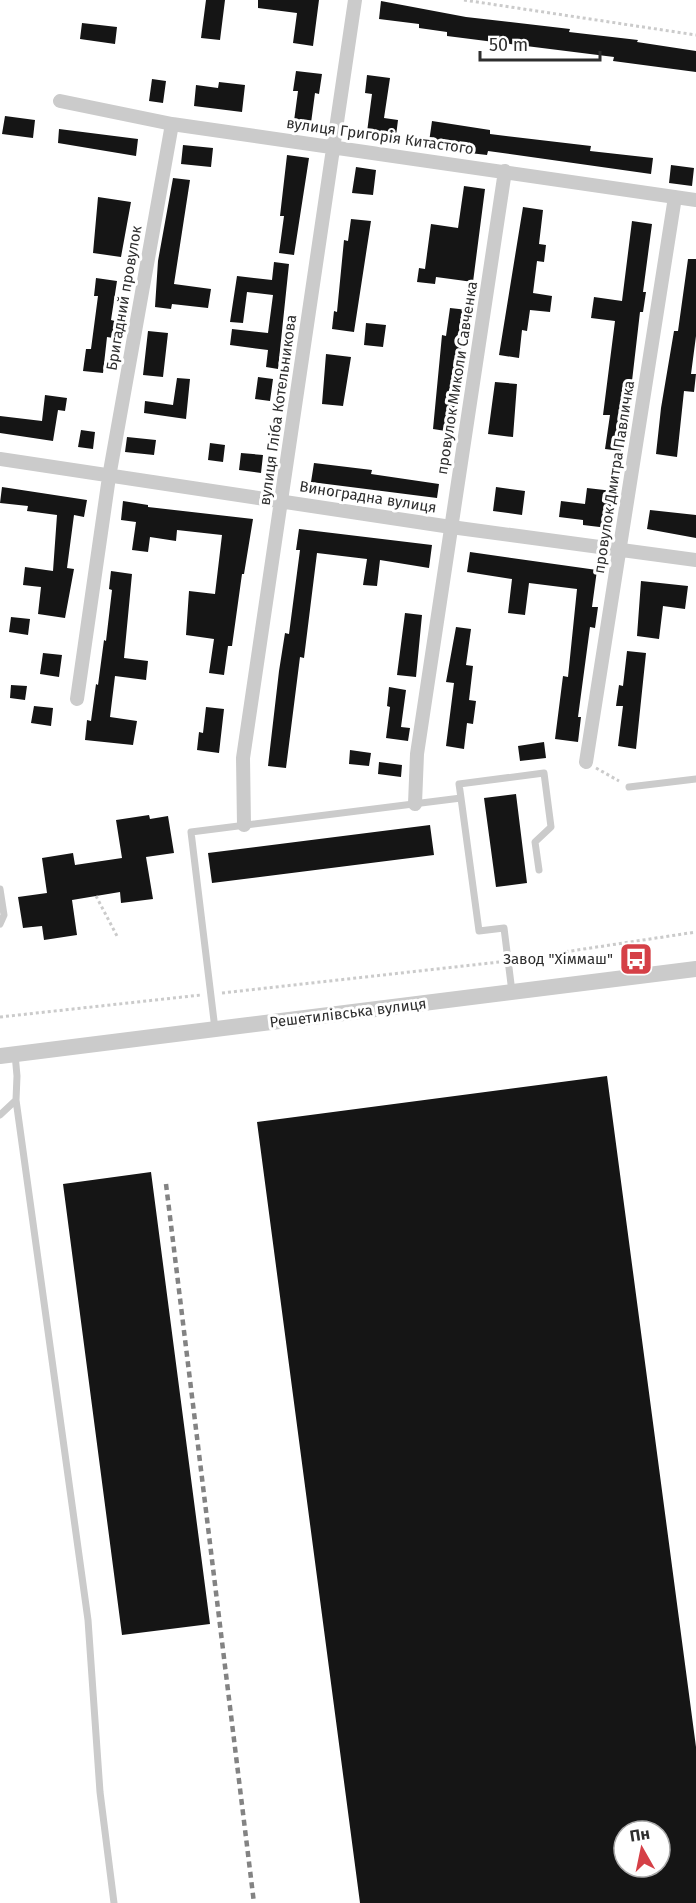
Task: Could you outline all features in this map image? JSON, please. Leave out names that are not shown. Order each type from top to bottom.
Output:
[{"type":"street","name":"вулиця Гліба Котельникова","points":[[244,825],[243,758],[355,0]]},
{"type":"street","name":"вулиця Григорія Китастого","points":[[60,101],[172,124],[696,200]]},
{"type":"street","name":"Бригадний провулок","points":[[77,699],[109,477],[172,124]]},
{"type":"street","name":"провулок Миколи Савченка","points":[[415,804],[417,754],[506,171]]},
{"type":"street","name":"провулок Дмитра Павличка","points":[[586,762],[675,197]]},
{"type":"street","name":"Виноградна вулиця","points":[[0,459],[452,527],[696,560]]},
{"type":"street","name":"Решетилівська вулиця","points":[[4,1055],[696,969]]},
{"type":"lane","points":[[512,992],[504,928],[479,931],[459,784],[544,773],[551,827],[535,842],[539,870]]},
{"type":"lane","points":[[629,787],[696,779]]},
{"type":"lane","points":[[215,1029],[191,832],[461,798]]},
{"type":"lane","points":[[0,889],[4,915],[0,924]]},
{"type":"lane","points":[[4,1055],[17,1076],[16,1100],[88,1620],[100,1792],[114,1903]]},
{"type":"lane","points":[[0,1116],[16,1100]]},
{"type":"path","points":[[464,0],[696,34]]},
{"type":"path","points":[[586,762],[629,787]]},
{"type":"path","points":[[96,896],[117,936]]},
{"type":"path","points":[[0,1017],[508,961],[696,932]]},
{"type":"building","points":[[206,0],[225,0],[220,40],[201,38]]},
{"type":"building","points":[[258,0],[319,0],[313,46],[293,43],[297,13],[258,8]]},
{"type":"building","points":[[381,1],[466,17],[570,29],[569,32],[638,40],[637,42],[696,51],[696,72],[613,61],[614,57],[447,36],[447,32],[419,28],[419,24],[379,19]]},
{"type":"building","points":[[82,23],[117,27],[115,44],[80,39]]},
{"type":"building","points":[[296,71],[322,74],[319,94],[315,93],[311,123],[294,121],[298,91],[293,91]]},
{"type":"building","points":[[367,75],[390,78],[384,118],[398,120],[396,136],[367,132],[372,94],[365,93]]},
{"type":"building","points":[[152,79],[166,81],[163,103],[149,101]]},
{"type":"building","points":[[219,82],[245,85],[242,112],[194,106],[196,85],[218,88]]},
{"type":"building","points":[[5,116],[35,120],[33,138],[2,134]]},
{"type":"building","points":[[432,121],[490,130],[490,134],[591,146],[590,151],[653,158],[651,174],[488,151],[487,155],[461,152],[462,147],[429,142]]},
{"type":"building","points":[[59,129],[138,139],[136,156],[58,143]]},
{"type":"building","points":[[183,145],[213,148],[211,167],[181,164]]},
{"type":"building","points":[[287,155],[309,158],[294,255],[279,253],[284,216],[280,216]]},
{"type":"building","points":[[671,165],[694,168],[692,186],[669,183]]},
{"type":"building","points":[[356,167],[376,170],[373,195],[352,193]]},
{"type":"building","points":[[173,178],[190,180],[174,284],[211,289],[208,308],[172,304],[171,309],[155,307],[158,261]]},
{"type":"building","points":[[464,186],[485,189],[473,282],[436,277],[435,284],[417,282],[419,268],[425,269],[431,224],[458,228]]},
{"type":"building","points":[[98,197],[131,202],[121,257],[93,253]]},
{"type":"building","points":[[523,207],[543,210],[539,244],[546,245],[544,262],[537,261],[533,293],[552,296],[550,312],[530,310],[527,331],[522,330],[519,358],[499,355]]},
{"type":"building","points":[[351,219],[371,221],[354,332],[332,329],[334,311],[337,312],[344,240],[348,241]]},
{"type":"building","points":[[632,221],[652,224],[643,292],[646,292],[643,312],[640,312],[632,381],[627,381],[621,428],[624,428],[621,451],[605,449],[610,415],[603,415],[615,321],[591,318],[594,297],[622,301]]},
{"type":"building","points":[[688,259],[696,259],[696,336],[691,374],[696,374],[694,392],[684,391],[677,457],[656,454],[661,408],[674,331],[678,331]]},
{"type":"building","points":[[274,262],[289,264],[278,369],[266,367],[268,350],[230,345],[232,329],[268,333],[273,295],[247,292],[243,323],[230,322],[237,276],[272,280]]},
{"type":"building","points":[[96,278],[117,281],[111,320],[115,321],[113,338],[107,337],[103,373],[83,371],[86,349],[91,349],[98,296],[94,296]]},
{"type":"building","points":[[450,308],[468,310],[467,324],[464,323],[452,432],[433,429],[442,335],[446,336]]},
{"type":"building","points":[[366,323],[386,325],[383,347],[364,345]]},
{"type":"building","points":[[148,331],[168,333],[163,377],[143,375]]},
{"type":"building","points":[[326,354],[351,357],[343,406],[322,404]]},
{"type":"building","points":[[258,377],[273,379],[270,401],[255,399]]},
{"type":"building","points":[[177,378],[190,379],[186,419],[144,413],[145,401],[173,405]]},
{"type":"building","points":[[495,382],[517,384],[513,437],[488,434]]},
{"type":"building","points":[[45,395],[67,398],[65,411],[58,410],[53,441],[0,433],[0,416],[42,421]]},
{"type":"building","points":[[81,430],[95,432],[93,449],[78,447]]},
{"type":"building","points":[[127,437],[156,440],[154,455],[125,452]]},
{"type":"building","points":[[210,443],[225,445],[223,462],[208,460]]},
{"type":"building","points":[[241,453],[263,455],[261,473],[239,470]]},
{"type":"building","points":[[314,463],[372,470],[371,474],[439,484],[437,498],[311,482]]},
{"type":"building","points":[[2,487],[87,500],[84,517],[74,515],[67,568],[74,569],[65,618],[38,614],[41,587],[23,585],[25,567],[53,571],[57,515],[27,511],[28,506],[0,503]]},
{"type":"building","points":[[496,487],[525,491],[522,515],[493,511]]},
{"type":"building","points":[[587,488],[613,491],[608,528],[583,525],[583,520],[559,517],[561,501],[585,504]]},
{"type":"building","points":[[123,501],[148,505],[148,507],[253,519],[244,574],[242,574],[232,646],[228,646],[224,675],[209,673],[214,639],[186,635],[189,591],[215,594],[222,535],[177,530],[176,541],[150,537],[148,552],[132,550],[136,522],[121,520]]},
{"type":"building","points":[[650,510],[696,515],[696,538],[647,529]]},
{"type":"building","points":[[299,529],[432,545],[429,568],[380,560],[377,586],[363,585],[367,559],[317,553],[304,658],[300,657],[286,768],[268,766],[279,671],[285,633],[289,634],[300,550],[296,550]]},
{"type":"building","points":[[470,552],[597,570],[592,607],[598,607],[595,628],[590,627],[578,717],[581,717],[578,742],[555,739],[563,676],[568,677],[577,589],[529,583],[525,615],[508,613],[512,579],[467,572]]},
{"type":"building","points":[[111,571],[132,574],[124,658],[148,661],[146,680],[115,676],[110,717],[137,721],[133,745],[85,740],[87,720],[91,721],[96,684],[98,685],[104,640],[106,641],[112,590],[109,589]]},
{"type":"building","points":[[641,581],[688,586],[685,609],[663,606],[659,639],[637,636]]},
{"type":"building","points":[[405,613],[422,615],[416,677],[397,675]]},
{"type":"building","points":[[11,617],[30,619],[28,635],[9,632]]},
{"type":"building","points":[[456,627],[471,629],[466,665],[473,666],[469,700],[476,701],[473,724],[467,723],[464,749],[446,746],[454,683],[446,682]]},
{"type":"building","points":[[627,651],[646,653],[636,749],[618,746],[623,706],[616,706],[619,685],[623,686]]},
{"type":"building","points":[[43,653],[62,655],[59,677],[40,674]]},
{"type":"building","points":[[11,685],[27,686],[25,700],[10,698]]},
{"type":"building","points":[[389,687],[406,690],[401,727],[410,728],[408,741],[386,738],[390,707],[387,706]]},
{"type":"building","points":[[34,706],[53,708],[51,726],[31,723]]},
{"type":"building","points":[[206,707],[224,709],[219,753],[197,750],[199,732],[203,733]]},
{"type":"building","points":[[544,742],[546,758],[520,761],[518,746]]},
{"type":"building","points":[[350,750],[371,753],[369,766],[349,764]]},
{"type":"building","points":[[379,762],[402,765],[401,777],[378,774]]},
{"type":"building","points":[[516,794],[527,883],[496,887],[484,798]]},
{"type":"building","points":[[149,815],[150,819],[168,816],[174,853],[146,857],[153,899],[121,903],[120,892],[72,900],[77,935],[44,940],[42,926],[23,928],[18,897],[47,893],[42,858],[73,853],[75,865],[122,858],[116,820]]},
{"type":"building","points":[[430,825],[434,855],[212,883],[208,853]]},
{"type":"building","points":[[607,1076],[696,1747],[696,1903],[360,1903],[257,1122]]},
{"type":"building","points":[[151,1172],[210,1624],[122,1635],[63,1184]]},
{"type":"railway","points":[[166,1184],[254,1903]]},
{"type":"place","name":"Завод \"Хіммаш\"","points":[[636,959]]}]
